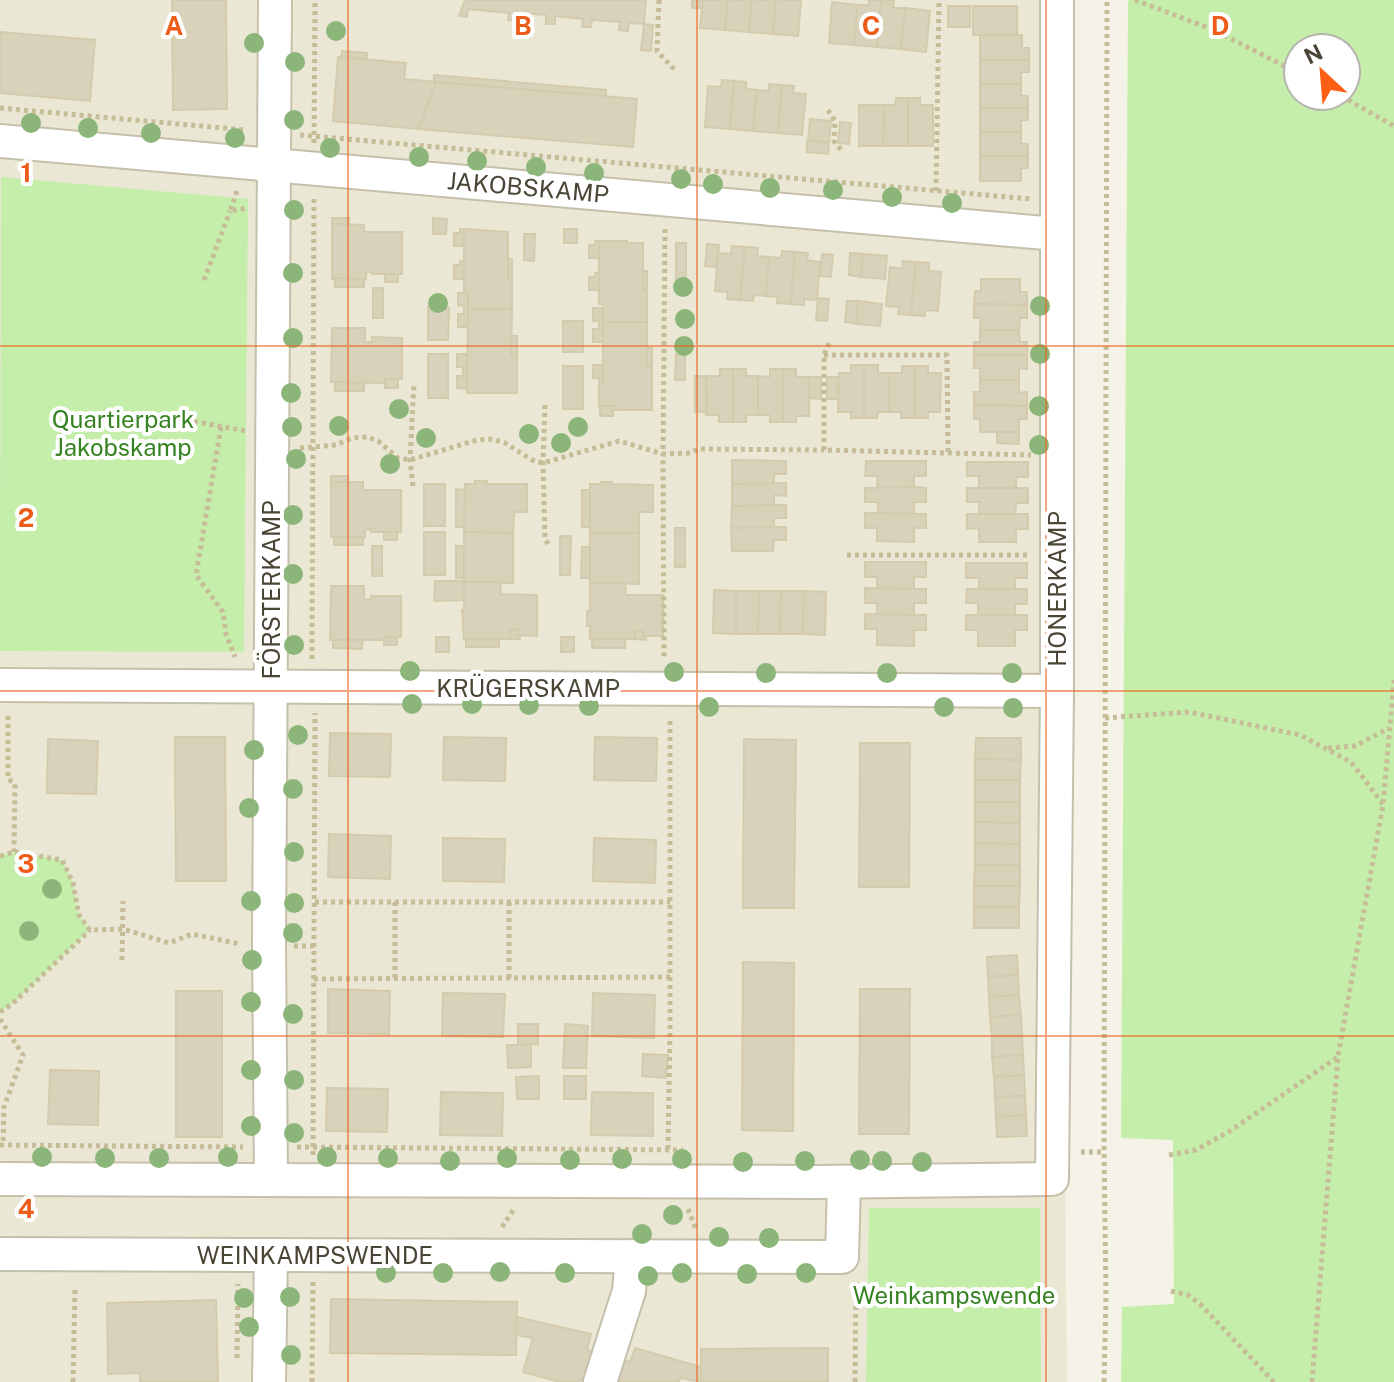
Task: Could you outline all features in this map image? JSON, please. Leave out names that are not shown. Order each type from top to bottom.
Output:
[{"type":"street","name":"FÖRSTERKAMP","points":[[271,1180],[271,687],[262,440],[274,165],[275,0]]},
{"type":"street","name":"HONERKAMP","points":[[1053,1165],[1057,0]]},
{"type":"street","name":"JAKOBSKAMP","points":[[0,141],[1056,234]]},
{"type":"street","name":"KRÜGERSKAMP","points":[[0,685],[1057,691]]},
{"type":"street","points":[[0,1179],[844,1182],[1053,1165]]},
{"type":"street","points":[[842,1257],[844,1182]]},
{"type":"street","name":"WEINKAMPSWENDE","points":[[0,1254],[842,1257]]},
{"type":"street","points":[[269,1382],[271,1255]]},
{"type":"street","points":[[600,1382],[629,1291],[632,1256]]},
{"type":"path","points":[[659,0],[657,51],[675,70]]},
{"type":"path","points":[[936,191],[939,0]]},
{"type":"path","points":[[1104,1382],[1107,0]]},
{"type":"path","points":[[1135,0],[1214,30],[1282,65]]},
{"type":"path","points":[[0,108],[1056,201]]},
{"type":"path","points":[[1362,108],[1394,126]]},
{"type":"path","points":[[828,110],[835,121],[834,141],[843,152]]},
{"type":"path","points":[[204,280],[237,190]]},
{"type":"path","points":[[664,659],[665,200]]},
{"type":"path","points":[[230,211],[252,207]]},
{"type":"path","points":[[824,450],[824,355],[829,343]]},
{"type":"path","points":[[824,355],[947,355],[948,452]]},
{"type":"path","points":[[413,486],[410,460],[414,383]]},
{"type":"path","points":[[545,405],[543,463],[545,539],[548,544]]},
{"type":"path","points":[[186,420],[262,440],[313,448],[367,437],[378,441],[398,458],[410,460],[477,440],[493,439],[543,463],[619,441],[663,454],[691,453],[698,449],[1056,455]]},
{"type":"path","points":[[221,427],[196,575],[223,612],[226,634],[236,658]]},
{"type":"path","points":[[846,451],[847,461]]},
{"type":"path","points":[[847,555],[1056,555]]},
{"type":"path","points":[[1312,1382],[1338,1056],[1383,805],[1394,680]]},
{"type":"path","points":[[1105,718],[1189,712],[1300,735],[1351,762],[1383,805]]},
{"type":"path","points":[[8,716],[8,779],[15,784],[14,852]]},
{"type":"path","points":[[668,1149],[670,719]]},
{"type":"path","points":[[1325,748],[1355,746],[1390,728]]},
{"type":"path","points":[[0,856],[14,852],[62,860],[73,883],[79,915],[90,930]]},
{"type":"path","points":[[122,960],[123,901]]},
{"type":"path","points":[[315,902],[670,902]]},
{"type":"path","points":[[395,902],[395,979]]},
{"type":"path","points":[[509,902],[509,978]]},
{"type":"path","points":[[0,1012],[90,930],[123,929],[169,943],[192,934],[238,944],[314,946]]},
{"type":"path","points":[[314,979],[670,977]]},
{"type":"path","points":[[0,1019],[23,1055],[4,1107],[1,1145],[695,1150]]},
{"type":"path","points":[[1169,1155],[1196,1150],[1230,1131],[1338,1056]]},
{"type":"path","points":[[1053,1165],[1104,1152]]},
{"type":"path","points":[[482,1256],[533,1181]]},
{"type":"path","points":[[678,1182],[706,1257]]},
{"type":"path","points":[[842,1257],[856,1268],[855,1382]]},
{"type":"path","points":[[73,1382],[75,1289]]},
{"type":"path","points":[[1171,1291],[1188,1295],[1200,1304],[1274,1382]]},
{"type":"shaded area","points":[[0,0],[1071,0],[1072,448],[1076,545],[1071,690],[1065,1178],[1067,1382],[0,1382]]},
{"type":"green space","points":[[1128,0],[1394,0],[1394,1382],[1121,1382],[1122,1307],[1174,1304],[1173,1140],[1121,1138]]},
{"type":"green space","name":"Quartierpark Jakobskamp","points":[[1,177],[248,199],[244,652],[0,651]]},
{"type":"green space","points":[[14,852],[62,860],[73,883],[79,915],[90,930],[0,1012],[0,856]]},
{"type":"green space","name":"Weinkampswende","points":[[869,1208],[1040,1208],[1041,1382],[866,1382]]},
{"type":"building","points":[[172,0],[226,0],[227,109],[173,110]]},
{"type":"building","points":[[465,0],[646,0],[644,24],[629,23],[628,31],[619,30],[620,22],[592,20],[591,27],[582,27],[583,19],[555,16],[555,24],[546,24],[546,15],[519,13],[518,21],[508,20],[509,13],[468,9],[467,17],[459,16]]},
{"type":"building","points":[[692,0],[703,0],[702,8],[692,8]]},
{"type":"building","points":[[703,0],[728,0],[725,30],[700,28]]},
{"type":"building","points":[[728,0],[752,0],[749,32],[725,30]]},
{"type":"building","points":[[752,0],[776,0],[773,34],[749,32]]},
{"type":"building","points":[[776,0],[801,0],[798,36],[773,34]]},
{"type":"building","points":[[869,0],[881,0],[877,47],[854,45],[857,5],[869,5]]},
{"type":"building","points":[[881,0],[894,0],[893,8],[905,8],[901,49],[877,47]]},
{"type":"building","points":[[832,2],[857,5],[854,45],[829,43]]},
{"type":"building","points":[[948,6],[970,6],[970,27],[948,27]]},
{"type":"building","points":[[973,6],[1017,6],[1017,35],[973,35]]},
{"type":"building","points":[[905,8],[930,11],[926,52],[901,49]]},
{"type":"building","points":[[644,24],[653,25],[651,51],[641,50]]},
{"type":"building","points":[[0,32],[95,40],[90,101],[0,93]]},
{"type":"building","points":[[980,35],[1022,35],[1022,48],[1029,48],[1029,60],[980,60]]},
{"type":"building","points":[[342,51],[367,53],[367,59],[341,57]]},
{"type":"building","points":[[338,57],[406,63],[404,79],[436,82],[419,129],[333,121]]},
{"type":"building","points":[[980,60],[1029,60],[1029,72],[1021,72],[1021,84],[980,84]]},
{"type":"building","points":[[434,75],[606,90],[606,96],[434,82]]},
{"type":"building","points":[[722,80],[734,81],[730,129],[705,127],[708,86],[721,87]]},
{"type":"building","points":[[734,81],[746,82],[746,89],[757,90],[753,131],[730,129]]},
{"type":"building","points":[[436,82],[637,99],[633,147],[419,129]]},
{"type":"building","points":[[769,84],[782,85],[778,133],[753,131],[757,90],[769,91]]},
{"type":"building","points":[[980,84],[1021,84],[1021,96],[1028,96],[1028,108],[980,108]]},
{"type":"building","points":[[782,85],[794,86],[793,93],[806,94],[802,135],[778,133]]},
{"type":"building","points":[[896,98],[908,98],[908,146],[883,146],[884,105],[895,105]]},
{"type":"building","points":[[908,98],[920,98],[920,105],[933,105],[933,146],[908,146]]},
{"type":"building","points":[[859,105],[884,105],[883,146],[859,146]]},
{"type":"building","points":[[980,108],[1028,108],[1028,120],[1021,120],[1021,132],[980,132]]},
{"type":"building","points":[[810,119],[831,121],[829,142],[808,140]]},
{"type":"building","points":[[840,122],[851,123],[849,144],[838,143]]},
{"type":"building","points":[[980,132],[1021,132],[1021,144],[1028,144],[1028,156],[980,156]]},
{"type":"building","points":[[807,141],[829,143],[828,154],[807,152]]},
{"type":"building","points":[[980,156],[1028,156],[1028,168],[1021,168],[1021,181],[980,181]]},
{"type":"building","points":[[332,218],[349,218],[349,225],[332,224]]},
{"type":"building","points":[[433,218],[447,219],[446,234],[433,234]]},
{"type":"building","points":[[332,224],[364,225],[364,232],[402,232],[402,274],[366,272],[366,279],[332,279]]},
{"type":"building","points":[[460,229],[464,229],[464,246],[454,246],[454,233],[460,233]]},
{"type":"building","points":[[464,229],[508,232],[512,309],[468,309],[468,293],[464,293]]},
{"type":"building","points":[[564,229],[577,229],[577,243],[564,243]]},
{"type":"building","points":[[524,234],[535,234],[534,261],[524,260]]},
{"type":"building","points":[[595,241],[599,241],[599,258],[589,258],[589,245],[595,245]]},
{"type":"building","points":[[599,241],[643,243],[647,322],[603,322],[603,304],[599,304]]},
{"type":"building","points":[[676,243],[686,243],[686,282],[676,282]]},
{"type":"building","points":[[707,244],[719,245],[717,267],[705,266]]},
{"type":"building","points":[[732,246],[745,247],[740,300],[727,299],[727,292],[715,291],[718,253],[731,254]]},
{"type":"building","points":[[745,247],[758,248],[757,256],[769,257],[766,296],[754,295],[753,301],[740,300]]},
{"type":"building","points":[[782,251],[795,252],[791,304],[777,303],[778,297],[766,296],[769,257],[781,258]]},
{"type":"building","points":[[795,252],[808,253],[807,260],[820,262],[817,300],[804,299],[804,305],[791,304]]},
{"type":"building","points":[[850,253],[863,254],[861,277],[849,275]]},
{"type":"building","points":[[822,254],[833,255],[831,277],[820,276]]},
{"type":"building","points":[[863,254],[887,256],[885,279],[861,277]]},
{"type":"building","points":[[508,259],[512,259],[512,278],[508,278]]},
{"type":"building","points":[[460,261],[464,261],[464,279],[454,279],[454,265],[460,265]]},
{"type":"building","points":[[903,261],[916,262],[911,315],[898,314],[899,307],[886,306],[890,267],[902,269]]},
{"type":"building","points":[[916,262],[929,263],[929,271],[941,272],[938,311],[925,310],[925,316],[911,315]]},
{"type":"building","points":[[643,271],[647,271],[647,290],[643,290]]},
{"type":"building","points":[[595,273],[599,273],[599,290],[589,290],[589,277],[595,277]]},
{"type":"building","points":[[385,274],[398,274],[398,282],[385,282]]},
{"type":"building","points":[[335,278],[364,279],[364,287],[335,287]]},
{"type":"building","points":[[981,279],[1020,279],[1020,292],[1027,292],[1027,305],[974,304],[975,291],[981,291]]},
{"type":"building","points":[[373,288],[383,288],[383,318],[373,318]]},
{"type":"building","points":[[458,293],[468,293],[468,327],[458,327],[458,314],[464,314],[464,306],[458,305]]},
{"type":"building","points":[[818,298],[829,299],[827,321],[816,320]]},
{"type":"building","points":[[847,301],[858,301],[857,324],[845,322]]},
{"type":"building","points":[[858,301],[882,304],[880,326],[857,324]]},
{"type":"building","points":[[974,304],[1027,305],[1027,318],[1020,318],[1019,330],[980,330],[981,318],[974,318]]},
{"type":"building","points":[[428,307],[449,308],[448,340],[428,340]]},
{"type":"building","points":[[593,308],[603,308],[603,342],[593,342],[593,329],[599,329],[599,321],[593,321]]},
{"type":"building","points":[[468,309],[512,309],[511,355],[517,355],[517,393],[467,393]]},
{"type":"building","points":[[563,321],[583,321],[583,352],[563,352]]},
{"type":"building","points":[[603,322],[647,322],[647,367],[652,367],[652,410],[616,410],[616,406],[599,406],[599,381],[603,381]]},
{"type":"building","points":[[332,328],[365,328],[365,342],[372,342],[372,337],[402,338],[402,379],[385,379],[385,383],[331,382]]},
{"type":"building","points":[[980,330],[1019,330],[1020,342],[1027,342],[1027,355],[974,355],[974,342],[980,342]]},
{"type":"building","points":[[511,336],[517,336],[517,355],[511,355]]},
{"type":"building","points":[[647,348],[652,348],[652,367],[647,367]]},
{"type":"building","points":[[428,354],[448,354],[448,398],[428,398]]},
{"type":"building","points":[[457,354],[467,354],[467,389],[457,388],[457,376],[463,376],[463,367],[457,367]]},
{"type":"building","points":[[676,354],[685,355],[685,380],[675,380]]},
{"type":"building","points":[[974,355],[1027,355],[1027,369],[1019,368],[1019,380],[980,380],[980,368],[974,368]]},
{"type":"building","points":[[593,365],[603,365],[603,381],[593,378]]},
{"type":"building","points":[[851,365],[864,365],[864,418],[851,418],[851,412],[838,412],[839,373],[851,373]]},
{"type":"building","points":[[864,365],[878,365],[878,373],[889,373],[889,412],[878,412],[877,418],[864,418]]},
{"type":"building","points":[[563,366],[583,366],[583,409],[563,409]]},
{"type":"building","points":[[902,366],[915,366],[915,418],[901,418],[901,412],[889,412],[889,373],[902,373]]},
{"type":"building","points":[[915,366],[928,366],[928,373],[941,373],[940,412],[928,412],[928,418],[915,418]]},
{"type":"building","points":[[720,369],[733,369],[733,422],[719,422],[719,415],[706,415],[706,376],[720,376]]},
{"type":"building","points":[[733,369],[746,369],[746,376],[758,376],[758,415],[746,415],[746,422],[733,422]]},
{"type":"building","points":[[770,369],[783,369],[783,422],[770,422],[770,415],[758,415],[758,376],[770,377]]},
{"type":"building","points":[[783,369],[796,369],[796,377],[809,377],[809,416],[796,416],[796,422],[783,422]]},
{"type":"building","points":[[695,376],[706,376],[707,412],[695,412]]},
{"type":"building","points":[[809,377],[821,377],[821,399],[809,398]]},
{"type":"building","points":[[827,377],[838,377],[838,399],[827,399]]},
{"type":"building","points":[[385,379],[398,379],[398,388],[385,388]]},
{"type":"building","points":[[980,380],[1019,380],[1019,393],[1027,392],[1027,406],[974,405],[974,392],[980,392]]},
{"type":"building","points":[[335,382],[364,383],[364,391],[335,391]]},
{"type":"building","points":[[974,405],[1027,406],[1027,419],[1019,419],[1019,432],[980,432],[980,419],[974,419]]},
{"type":"building","points":[[600,406],[616,406],[616,410],[613,410],[613,416],[600,416]]},
{"type":"building","points":[[997,432],[1019,432],[1019,444],[997,443]]},
{"type":"building","points":[[732,460],[786,461],[786,474],[774,474],[774,484],[732,484]]},
{"type":"building","points":[[866,461],[926,461],[926,476],[914,476],[914,489],[877,488],[878,476],[865,476]]},
{"type":"building","points":[[967,462],[1028,462],[1028,477],[1016,477],[1016,489],[979,489],[979,476],[967,476]]},
{"type":"building","points":[[331,476],[348,476],[348,482],[331,482]]},
{"type":"building","points":[[475,481],[527,484],[527,512],[514,512],[513,533],[464,532],[465,484],[475,484]]},
{"type":"building","points":[[331,482],[363,482],[363,490],[401,490],[401,532],[371,532],[371,529],[365,530],[365,537],[331,537]]},
{"type":"building","points":[[786,483],[786,496],[774,495],[774,506],[732,506],[732,484]]},
{"type":"building","points":[[424,484],[445,484],[445,526],[424,526]]},
{"type":"building","points":[[590,484],[653,485],[653,512],[639,512],[639,533],[590,533]]},
{"type":"building","points":[[865,488],[926,488],[926,502],[914,502],[914,514],[878,514],[878,502],[865,502]]},
{"type":"building","points":[[967,488],[1028,488],[1028,503],[1016,503],[1015,515],[979,515],[979,502],[967,502]]},
{"type":"building","points":[[456,489],[465,490],[464,527],[456,527]]},
{"type":"building","points":[[582,490],[590,490],[590,527],[582,527]]},
{"type":"building","points":[[786,505],[786,518],[774,518],[774,528],[731,528],[732,506]]},
{"type":"building","points":[[865,513],[926,514],[926,528],[914,528],[914,542],[877,541],[877,528],[865,528]]},
{"type":"building","points":[[967,514],[1028,514],[1028,529],[1016,529],[1016,542],[979,542],[979,528],[967,529]]},
{"type":"building","points":[[786,527],[786,540],[774,540],[773,551],[732,551],[731,528]]},
{"type":"building","points":[[675,528],[685,528],[685,567],[675,567]]},
{"type":"building","points":[[384,532],[397,532],[397,540],[384,540]]},
{"type":"building","points":[[424,532],[445,532],[445,575],[424,575]]},
{"type":"building","points":[[464,532],[513,533],[513,583],[464,582]]},
{"type":"building","points":[[590,533],[639,533],[639,584],[590,583]]},
{"type":"building","points":[[560,536],[571,536],[570,575],[560,575]]},
{"type":"building","points":[[334,537],[363,537],[363,545],[334,545]]},
{"type":"building","points":[[372,546],[382,546],[382,576],[372,576]]},
{"type":"building","points":[[456,546],[464,546],[464,578],[456,578]]},
{"type":"building","points":[[582,547],[590,547],[590,578],[581,578]]},
{"type":"building","points":[[865,562],[926,562],[926,577],[914,577],[914,589],[877,589],[877,577],[865,577]]},
{"type":"building","points":[[966,563],[1027,563],[1027,578],[1015,578],[1015,590],[979,590],[979,578],[966,578]]},
{"type":"building","points":[[435,581],[464,581],[464,600],[434,601]]},
{"type":"building","points":[[464,582],[500,582],[501,594],[537,595],[537,636],[517,635],[518,630],[510,630],[510,639],[464,639]]},
{"type":"building","points":[[590,583],[625,583],[626,595],[663,595],[663,636],[643,636],[643,631],[635,631],[635,639],[590,639],[587,611],[590,611]]},
{"type":"building","points":[[331,586],[364,586],[364,600],[371,599],[371,596],[401,596],[401,637],[330,640]]},
{"type":"building","points":[[865,588],[926,589],[926,603],[914,603],[914,616],[877,615],[877,603],[865,603]]},
{"type":"building","points":[[967,589],[1027,589],[1027,604],[1015,604],[1015,616],[978,616],[978,603],[966,603]]},
{"type":"building","points":[[714,590],[736,591],[736,634],[713,633]]},
{"type":"building","points":[[736,591],[759,591],[758,634],[736,634]]},
{"type":"building","points":[[759,591],[781,591],[780,634],[758,634]]},
{"type":"building","points":[[781,591],[804,591],[803,634],[780,634]]},
{"type":"building","points":[[804,591],[826,592],[825,635],[803,634]]},
{"type":"building","points":[[865,614],[926,615],[926,630],[914,630],[914,646],[877,645],[877,629],[865,629]]},
{"type":"building","points":[[966,615],[1027,615],[1027,630],[1015,630],[1015,646],[978,646],[978,630],[966,630]]},
{"type":"building","points":[[510,630],[518,630],[520,639],[510,639]]},
{"type":"building","points":[[635,631],[643,631],[646,640],[635,639]]},
{"type":"building","points":[[384,637],[397,637],[397,645],[384,645]]},
{"type":"building","points":[[436,637],[449,637],[449,652],[436,652]]},
{"type":"building","points":[[561,637],[574,637],[574,652],[561,652]]},
{"type":"building","points":[[466,639],[499,639],[499,647],[466,647]]},
{"type":"building","points":[[592,639],[625,639],[625,648],[592,648]]},
{"type":"building","points":[[333,640],[363,640],[362,649],[333,648]]},
{"type":"building","points":[[330,733],[391,734],[390,777],[329,776]]},
{"type":"building","points":[[175,737],[225,737],[226,881],[176,881]]},
{"type":"building","points":[[444,737],[506,738],[505,781],[443,780]]},
{"type":"building","points":[[595,737],[657,738],[656,781],[594,780]]},
{"type":"building","points":[[976,738],[1021,738],[1021,760],[975,759]]},
{"type":"building","points":[[48,739],[98,741],[96,794],[47,793]]},
{"type":"building","points":[[744,739],[796,740],[794,908],[743,908]]},
{"type":"building","points":[[860,743],[910,743],[909,887],[859,887]]},
{"type":"building","points":[[975,759],[1021,760],[1020,780],[975,780]]},
{"type":"building","points":[[975,780],[1020,780],[1020,802],[975,802]]},
{"type":"building","points":[[975,802],[1020,802],[1020,823],[975,822]]},
{"type":"building","points":[[975,822],[1020,823],[1020,844],[975,843]]},
{"type":"building","points":[[329,834],[391,836],[390,879],[328,877]]},
{"type":"building","points":[[443,838],[505,839],[504,882],[443,881]]},
{"type":"building","points":[[594,838],[656,840],[655,883],[593,881]]},
{"type":"building","points":[[975,843],[1020,844],[1020,865],[975,865]]},
{"type":"building","points":[[975,865],[1020,865],[1020,886],[974,886]]},
{"type":"building","points":[[974,886],[1020,886],[1019,907],[974,907]]},
{"type":"building","points":[[974,907],[1019,907],[1019,928],[974,928]]},
{"type":"building","points":[[1017,955],[1018,975],[988,977],[987,957]]},
{"type":"building","points":[[743,962],[794,963],[793,1131],[742,1130]]},
{"type":"building","points":[[1018,975],[1019,995],[989,997],[988,977]]},
{"type":"building","points":[[328,989],[390,991],[389,1034],[328,1033]]},
{"type":"building","points":[[860,989],[910,989],[909,1134],[859,1134]]},
{"type":"building","points":[[176,991],[222,991],[222,1137],[176,1137]]},
{"type":"building","points":[[443,993],[505,994],[503,1037],[442,1036]]},
{"type":"building","points":[[593,993],[655,995],[654,1038],[592,1036]]},
{"type":"building","points":[[1019,995],[1021,1015],[990,1017],[989,997]]},
{"type":"building","points":[[1021,1015],[1022,1035],[992,1037],[990,1017]]},
{"type":"building","points":[[518,1024],[538,1024],[538,1044],[518,1045]]},
{"type":"building","points":[[565,1024],[588,1026],[586,1068],[563,1068]]},
{"type":"building","points":[[1022,1035],[1023,1055],[992,1057],[992,1037]]},
{"type":"building","points":[[507,1045],[531,1045],[531,1067],[508,1068]]},
{"type":"building","points":[[643,1054],[668,1055],[666,1078],[642,1076]]},
{"type":"building","points":[[1023,1055],[1024,1075],[994,1077],[992,1057]]},
{"type":"building","points":[[50,1070],[99,1071],[98,1125],[48,1124]]},
{"type":"building","points":[[1024,1075],[1025,1096],[995,1097],[994,1077]]},
{"type":"building","points":[[539,1076],[539,1099],[517,1099],[516,1077]]},
{"type":"building","points":[[564,1076],[586,1076],[586,1099],[564,1099]]},
{"type":"building","points":[[327,1088],[388,1089],[387,1132],[326,1131]]},
{"type":"building","points":[[441,1092],[503,1093],[502,1136],[440,1135]]},
{"type":"building","points":[[592,1092],[653,1093],[653,1136],[591,1135]]},
{"type":"building","points":[[1025,1096],[1026,1115],[996,1117],[995,1097]]},
{"type":"building","points":[[1026,1115],[1027,1136],[997,1137],[996,1117]]},
{"type":"building","points":[[331,1299],[517,1302],[516,1355],[330,1353]]},
{"type":"building","points":[[216,1300],[218,1382],[140,1382],[140,1373],[108,1374],[107,1303]]},
{"type":"building","points":[[517,1317],[591,1334],[587,1350],[592,1351],[588,1381],[560,1382],[523,1372],[533,1338],[516,1335]]},
{"type":"building","points":[[635,1348],[701,1367],[701,1382],[680,1378],[679,1382],[615,1382],[624,1360],[630,1362]]},
{"type":"building","points":[[828,1348],[828,1382],[701,1382],[701,1349]]}]
